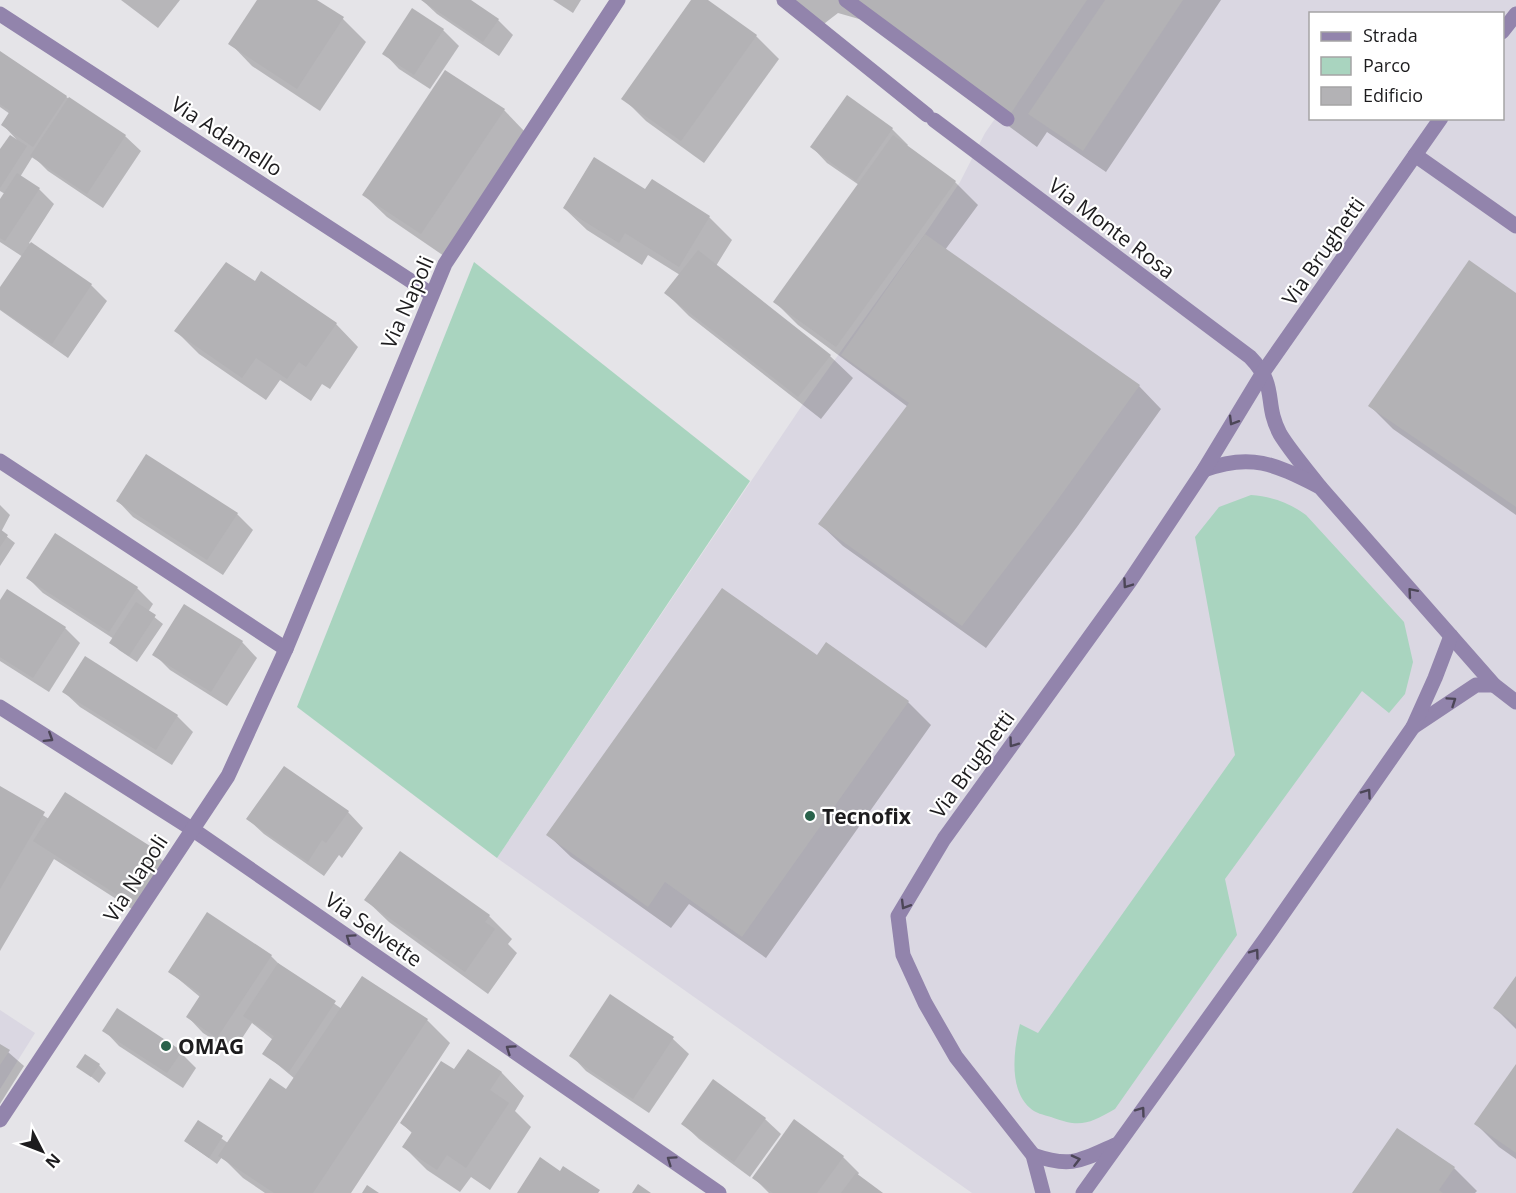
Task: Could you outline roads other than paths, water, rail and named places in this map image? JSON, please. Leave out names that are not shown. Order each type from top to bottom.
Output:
[{"type":"street","name":"Via Napoli","points":[[0,1120],[228,776],[286,649],[445,264],[481,205],[618,0]]},
{"type":"street","name":"Via Monte Rosa","points":[[786,0],[930,118],[1250,357],[1264,371]]},
{"type":"street","points":[[846,0],[1007,119]]},
{"type":"street","name":"Via Adamello","points":[[0,14],[431,294]]},
{"type":"street","points":[[1504,31],[1516,14]]},
{"type":"street","name":"Via Brughetti","points":[[1043,1193],[1033,1155],[956,1057],[931,1013],[903,956],[898,916],[944,839],[1130,581],[1204,470],[1264,371],[1440,120]]},
{"type":"street","points":[[1415,155],[1516,226]]},
{"type":"street","points":[[1264,371],[1269,385],[1273,415],[1280,434],[1320,487],[1494,684],[1516,702]]},
{"type":"street","points":[[1204,470],[1227,461],[1242,459],[1288,471],[1320,487]]},
{"type":"street","points":[[0,461],[286,649]]},
{"type":"street","points":[[1083,1193],[1268,935],[1413,727],[1436,678],[1451,636]]},
{"type":"street","points":[[1413,727],[1476,685],[1494,684]]},
{"type":"street","name":"Via Selvette","points":[[0,707],[192,829],[719,1193]]},
{"type":"street","points":[[1033,1155],[1056,1163],[1074,1162],[1117,1143]]},
{"type":"place","name":"Tecnofix","points":[[810,816]]},
{"type":"place","name":"OMAG","points":[[166,1046]]}]
